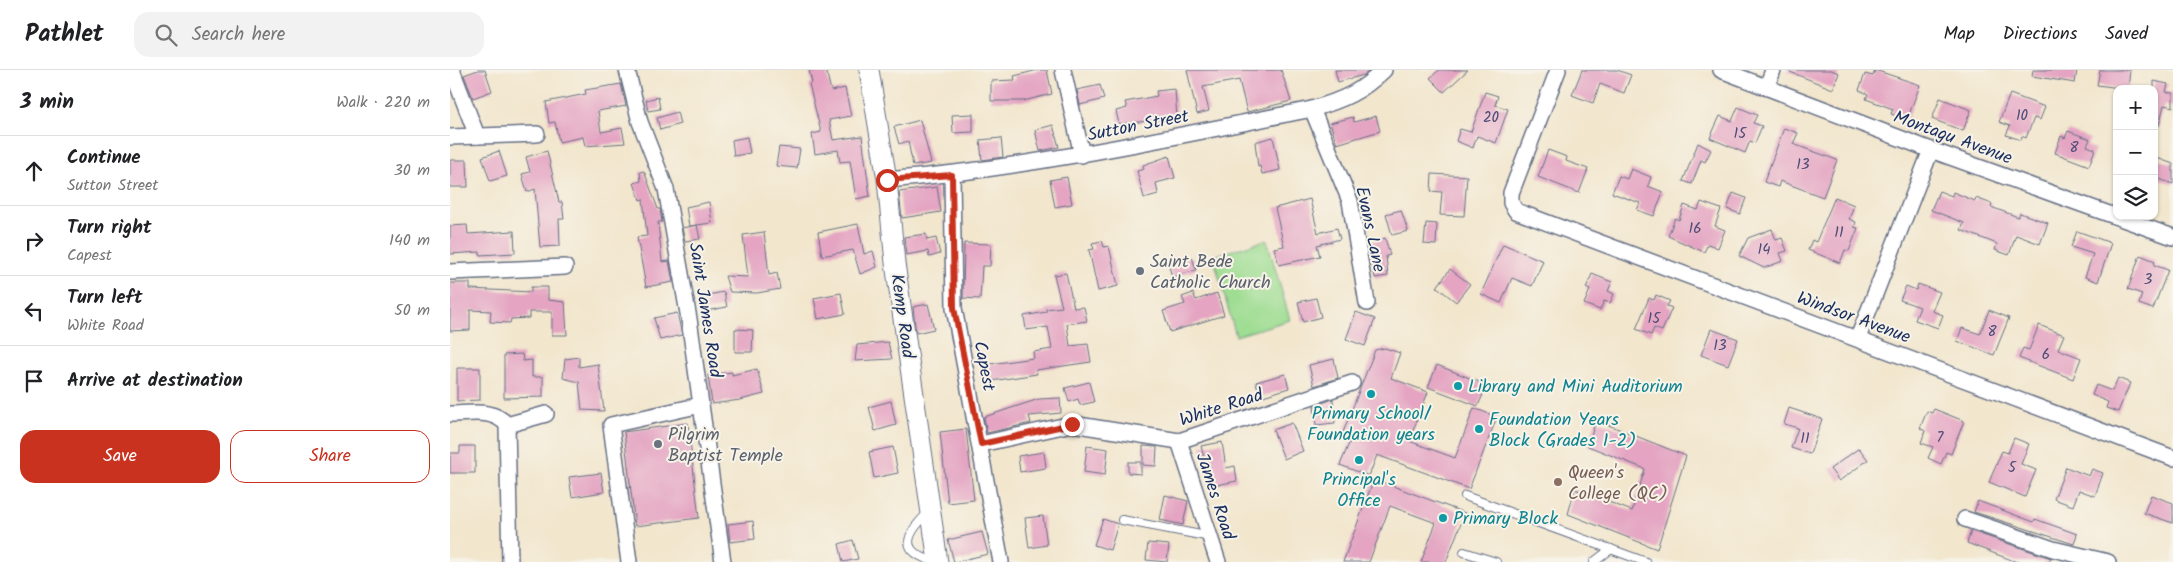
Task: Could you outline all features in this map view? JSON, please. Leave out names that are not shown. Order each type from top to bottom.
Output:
[{"type":"street","points":[[452,70],[477,136]]},
{"type":"street","name":"Saint James Road","points":[[627,70],[640,122],[666,189],[689,319],[723,562]]},
{"type":"street","name":"Kemp Road","points":[[869,70],[887,180],[895,263],[937,562]]},
{"type":"street","points":[[1063,70],[1082,155]]},
{"type":"street","name":"Sutton Street","points":[[887,180],[952,175],[1082,155],[1312,108],[1342,100],[1360,90],[1384,70]]},
{"type":"street","name":"Windsor Avenue","points":[[1558,70],[1511,193],[1512,206],[1520,214],[1858,338],[2173,458]]},
{"type":"street","name":"Montagu Avenue","points":[[1721,70],[1931,150],[2173,237]]},
{"type":"street","points":[[1767,87],[1773,70]]},
{"type":"street","name":"Evans Lane","points":[[1312,108],[1350,200],[1367,303]]},
{"type":"street","points":[[450,137],[537,134]]},
{"type":"street","points":[[1858,338],[1931,150]]},
{"type":"street","name":"Capest","points":[[952,175],[954,308],[981,444],[1001,562]]},
{"type":"street","points":[[450,272],[565,267]]},
{"type":"street","name":"White Road","points":[[981,444],[1072,424],[1179,441],[1352,383]]},
{"type":"street","points":[[629,562],[611,425],[701,405]]},
{"type":"street","points":[[450,414],[486,413],[501,417],[508,425],[510,562]]},
{"type":"street","points":[[508,425],[546,414]]},
{"type":"street","name":"James Road","points":[[1179,441],[1218,562]]},
{"type":"street","points":[[1965,519],[2052,549],[2108,562]]},
{"type":"lane","points":[[1466,496],[1646,562]]},
{"type":"lane","points":[[931,510],[914,527],[908,540],[910,549],[920,557],[937,562]]},
{"type":"lane","points":[[1122,520],[1211,538]]},
{"type":"lane","points":[[1594,562],[1611,549]]},
{"type":"lane","points":[[1464,552],[1496,562]]},
{"type":"green space","points":[[1267,240],[1290,320],[1236,336],[1213,256]]},
{"type":"building","points":[[478,70],[485,70],[492,91],[473,98],[464,75]]},
{"type":"building","points":[[809,70],[826,70],[831,91],[845,88],[851,116],[829,120],[833,140],[862,136],[870,196],[856,199],[850,161],[840,162],[838,150],[815,154],[812,134],[821,132],[809,84],[812,83]]},
{"type":"building","points":[[1038,70],[1047,70],[1052,94],[1023,101],[991,101],[991,81],[1015,80],[1014,76]]},
{"type":"building","points":[[1187,70],[1281,70],[1291,101],[1247,112],[1239,80],[1203,87],[1209,111],[1197,114]]},
{"type":"building","points":[[1335,70],[1370,70],[1364,75],[1338,82]]},
{"type":"building","points":[[1439,70],[1468,70],[1444,92],[1430,78]]},
{"type":"building","points":[[1582,70],[1617,70],[1631,75],[1624,93],[1600,84],[1593,103],[1572,95]]},
{"type":"building","points":[[1785,70],[1831,70],[1839,73],[1833,89]]},
{"type":"building","points":[[1875,70],[1920,85],[1907,120],[1891,114],[1893,109],[1866,99],[1868,94],[1859,90],[1865,74],[1873,76]]},
{"type":"building","points":[[2033,70],[2077,70],[2075,83],[2032,76]]},
{"type":"building","points":[[2100,70],[2130,70],[2128,85],[2113,85],[2113,87],[2097,85]]},
{"type":"building","points":[[2154,81],[2168,84],[2166,92],[2173,93],[2173,107],[2164,105],[2159,126],[2158,85],[2154,85]]},
{"type":"building","points":[[621,84],[626,106],[598,111],[601,132],[622,128],[625,143],[585,146],[583,137],[559,142],[555,122],[549,123],[546,102],[586,94],[585,90]]},
{"type":"building","points":[[1100,85],[1104,99],[1080,105],[1077,90]]},
{"type":"building","points":[[1175,89],[1177,118],[1119,124],[1116,111],[1127,108],[1125,102],[1157,96],[1156,91]]},
{"type":"building","points":[[1485,92],[1498,96],[1495,105],[1508,109],[1496,143],[1477,136],[1473,148],[1456,141],[1460,129],[1471,132]]},
{"type":"building","points":[[2010,94],[2045,107],[2040,120],[2034,118],[2026,138],[2022,136],[2021,140],[2006,135],[2010,126],[1999,122]]},
{"type":"building","points":[[658,97],[660,109],[648,111],[646,100]]},
{"type":"building","points":[[1940,98],[1971,110],[1963,131],[1932,119]]},
{"type":"building","points":[[1738,107],[1757,115],[1753,123],[1762,126],[1755,143],[1750,141],[1745,153],[1710,138],[1720,116],[1732,121]]},
{"type":"building","points":[[677,112],[680,124],[660,130],[657,118]]},
{"type":"building","points":[[973,114],[973,132],[953,133],[952,115]]},
{"type":"building","points":[[1376,116],[1380,131],[1337,144],[1330,123],[1353,117],[1354,122]]},
{"type":"building","points":[[920,120],[931,163],[913,166],[908,141],[899,144],[894,127]]},
{"type":"building","points":[[1053,125],[1059,147],[1040,151],[1035,130]]},
{"type":"building","points":[[1784,128],[1798,133],[1793,144],[1837,160],[1823,197],[1780,181],[1778,187],[1764,182]]},
{"type":"building","points":[[2068,131],[2090,139],[2087,146],[2095,149],[2089,166],[2055,153],[2061,136],[2065,138]]},
{"type":"building","points":[[747,137],[750,153],[734,156],[732,140]]},
{"type":"building","points":[[1273,137],[1280,170],[1262,174],[1260,166],[1258,167],[1255,142]]},
{"type":"building","points":[[1001,138],[1003,157],[982,160],[980,140]]},
{"type":"building","points":[[1698,143],[1711,150],[1705,162],[1701,160],[1692,184],[1683,181]]},
{"type":"building","points":[[779,147],[800,149],[797,168],[776,166]]},
{"type":"building","points":[[1548,150],[1567,157],[1566,161],[1588,169],[1579,193],[1538,177]]},
{"type":"building","points":[[499,151],[507,176],[490,181],[482,157]]},
{"type":"building","points":[[547,151],[559,202],[562,202],[564,219],[559,219],[560,246],[540,247],[535,189],[527,192],[522,174],[530,172],[526,157]]},
{"type":"building","points":[[1169,156],[1175,178],[1156,183],[1158,194],[1144,198],[1137,171],[1144,169],[1143,165]]},
{"type":"building","points":[[2158,158],[2173,164],[2173,184],[2158,178]]},
{"type":"building","points":[[450,160],[467,160],[468,187],[450,187]]},
{"type":"building","points":[[1631,169],[1651,177],[1648,186],[1663,192],[1654,216],[1637,210],[1640,203],[1612,193],[1619,176],[1627,179]]},
{"type":"building","points":[[644,171],[658,209],[660,209],[662,222],[658,222],[662,262],[669,261],[673,282],[646,287],[637,237],[647,236],[643,199],[640,200],[634,183],[641,181],[640,172]]},
{"type":"building","points":[[1432,174],[1467,176],[1464,216],[1440,215],[1442,192],[1431,191]]},
{"type":"building","points":[[1067,177],[1072,204],[1055,207],[1050,180]]},
{"type":"building","points":[[937,187],[941,212],[902,218],[899,192]]},
{"type":"building","points":[[1939,191],[1952,196],[1953,192],[1975,201],[1976,198],[1992,204],[1991,207],[2018,217],[2020,213],[2048,223],[2040,244],[2016,235],[2009,255],[1995,250],[1997,244],[1961,230],[1964,223],[1931,210]]},
{"type":"building","points":[[1733,193],[1746,198],[1740,214],[1727,209]]},
{"type":"building","points":[[1835,197],[1854,205],[1849,219],[1856,222],[1854,227],[1858,228],[1849,251],[1845,250],[1840,263],[1808,250],[1812,240],[1816,242]]},
{"type":"building","points":[[1310,199],[1318,233],[1337,228],[1340,239],[1317,245],[1320,256],[1279,265],[1274,248],[1284,246],[1275,208]]},
{"type":"building","points":[[709,202],[712,223],[689,226],[686,207]]},
{"type":"building","points":[[1701,202],[1721,209],[1715,226],[1725,230],[1718,248],[1708,244],[1704,252],[1668,236],[1675,218],[1679,220],[1684,205],[1698,210]]},
{"type":"building","points":[[1401,210],[1408,231],[1392,235],[1386,214]]},
{"type":"building","points":[[1426,223],[1437,224],[1436,245],[1424,244]]},
{"type":"building","points":[[858,224],[864,254],[873,251],[877,267],[860,274],[853,250],[822,256],[818,232]]},
{"type":"building","points":[[467,225],[468,234],[514,231],[515,253],[480,255],[480,252],[450,254],[450,226]]},
{"type":"building","points":[[697,225],[700,239],[685,241],[682,228]]},
{"type":"building","points":[[1772,229],[1776,240],[1782,238],[1787,251],[1780,253],[1783,261],[1764,268],[1739,256],[1748,238]]},
{"type":"building","points":[[2077,231],[2111,243],[2098,282],[2085,277],[2093,254],[2071,247]]},
{"type":"building","points":[[764,232],[769,275],[777,273],[780,289],[757,293],[730,292],[725,276],[748,277],[743,235]]},
{"type":"building","points":[[926,234],[927,240],[936,238],[940,254],[929,257],[928,251],[906,255],[904,237]]},
{"type":"building","points":[[1385,238],[1390,255],[1386,256],[1388,276],[1375,278],[1369,243]]},
{"type":"building","points":[[1102,241],[1104,247],[1109,246],[1118,286],[1098,291],[1089,250],[1094,249],[1092,243]]},
{"type":"building","points":[[964,243],[991,244],[990,266],[982,266],[980,299],[963,298]]},
{"type":"building","points":[[1503,244],[1543,261],[1532,286],[1512,278],[1501,303],[1481,294]]},
{"type":"building","points":[[2140,255],[2155,261],[2154,265],[2168,270],[2153,309],[2139,304],[2142,294],[2128,289]]},
{"type":"building","points":[[1179,256],[1180,260],[1192,257],[1196,270],[1172,277],[1167,259]]},
{"type":"building","points":[[1450,269],[1470,284],[1456,302],[1437,287]]},
{"type":"building","points":[[1066,273],[1074,308],[1084,307],[1087,321],[1067,324],[1070,346],[1088,344],[1091,362],[1036,370],[1037,374],[985,382],[982,365],[1034,358],[1033,352],[1052,349],[1048,327],[1026,330],[1024,316],[1046,312],[1046,309],[1062,307],[1054,275]]},
{"type":"building","points":[[1592,274],[1612,282],[1608,291],[1614,294],[1610,303],[1604,301],[1600,310],[1584,304],[1590,290],[1586,288]]},
{"type":"building","points":[[450,283],[470,283],[470,289],[531,292],[531,287],[548,287],[548,300],[565,302],[567,335],[552,335],[552,312],[529,312],[529,318],[511,319],[510,323],[490,322],[491,311],[470,310],[470,330],[450,331]]},
{"type":"building","points":[[1918,284],[1940,292],[1932,311],[1943,315],[1938,328],[1915,320],[1920,307],[1900,300],[1906,286],[1916,290]]},
{"type":"building","points":[[724,292],[727,307],[705,311],[702,296]]},
{"type":"building","points":[[841,293],[845,314],[818,319],[814,298]]},
{"type":"building","points":[[1193,293],[1196,300],[1217,293],[1224,315],[1170,332],[1163,311],[1185,304],[1182,297]]},
{"type":"building","points":[[1656,295],[1670,301],[1667,306],[1672,308],[1662,331],[1654,328],[1651,335],[1636,329],[1649,298],[1654,300]]},
{"type":"building","points":[[1316,298],[1321,317],[1303,322],[1298,302]]},
{"type":"building","points":[[928,304],[934,329],[916,333],[913,307]]},
{"type":"building","points":[[1989,310],[2009,318],[1994,355],[1957,341],[1962,328],[1980,334]]},
{"type":"building","points":[[1356,312],[1375,319],[1365,346],[1346,339]]},
{"type":"building","points":[[677,313],[682,335],[660,340],[654,318]]},
{"type":"building","points":[[2039,325],[2064,335],[2058,349],[2081,358],[2073,379],[2019,358],[2023,348],[2029,350]]},
{"type":"building","points":[[735,329],[753,330],[752,352],[735,352]]},
{"type":"building","points":[[1711,329],[1738,339],[1728,365],[1701,355]]},
{"type":"building","points":[[888,342],[892,359],[855,361],[857,345]]},
{"type":"building","points":[[1385,348],[1400,353],[1391,378],[1428,392],[1409,441],[1455,458],[1474,408],[1497,417],[1469,489],[1377,455],[1369,476],[1340,465],[1351,439],[1342,435],[1375,350]]},
{"type":"building","points":[[522,354],[523,361],[532,360],[532,377],[543,377],[543,397],[504,398],[504,355]]},
{"type":"building","points":[[579,357],[579,367],[598,364],[604,411],[582,410],[579,382],[563,378],[565,359]]},
{"type":"building","points":[[1334,359],[1338,378],[1314,386],[1309,365]]},
{"type":"building","name":"Library and Mini Auditorium","points":[[1437,365],[1487,385],[1478,406],[1428,387]]},
{"type":"building","points":[[457,368],[480,368],[480,400],[457,401]]},
{"type":"building","points":[[757,369],[764,394],[712,404],[708,375],[732,372],[732,375]]},
{"type":"building","points":[[1285,374],[1289,388],[1260,397],[1256,382]]},
{"type":"building","points":[[2118,378],[2130,383],[2118,412],[2106,408],[2108,402],[2092,395],[2096,385],[2112,391]]},
{"type":"building","points":[[1089,382],[1094,402],[1080,405],[1078,399],[1069,402],[1065,388]]},
{"type":"building","points":[[1060,398],[1061,413],[1029,416],[1031,423],[987,433],[984,417],[1039,399]]},
{"type":"building","points":[[1333,399],[1335,423],[1316,425],[1314,406]]},
{"type":"building","points":[[891,401],[896,425],[875,431],[869,407]]},
{"type":"building","points":[[1789,408],[1822,419],[1810,454],[1791,448],[1798,428],[1784,424]]},
{"type":"building","points":[[1934,409],[1964,421],[1951,454],[1946,452],[1941,464],[1928,458],[1933,447],[1921,443],[1925,431],[1920,428],[1927,411],[1932,413]]},
{"type":"building","points":[[1596,420],[1686,456],[1657,549],[1568,514],[1575,489],[1632,511],[1645,469],[1588,446]]},
{"type":"building","points":[[688,423],[699,518],[635,526],[624,432]]},
{"type":"building","points":[[1292,423],[1303,451],[1284,459],[1273,430]]},
{"type":"building","points":[[966,429],[974,500],[948,503],[940,432]]},
{"type":"building","points":[[2014,438],[2029,444],[2021,464],[2036,470],[2025,497],[1989,482],[2002,451],[2008,453]]},
{"type":"building","points":[[1222,442],[1226,468],[1235,466],[1237,481],[1211,486],[1201,446]]},
{"type":"building","points":[[460,446],[475,446],[475,473],[450,473],[450,453],[460,453]]},
{"type":"building","points":[[1087,446],[1108,449],[1105,475],[1084,472]]},
{"type":"building","points":[[1143,446],[1157,447],[1156,466],[1143,465]]},
{"type":"building","points":[[893,447],[898,473],[874,478],[869,452]]},
{"type":"building","points":[[1859,448],[1868,460],[1839,481],[1830,469]]},
{"type":"building","points":[[1044,452],[1046,468],[1020,472],[1018,456]]},
{"type":"building","points":[[1128,462],[1141,462],[1141,474],[1128,473]]},
{"type":"building","points":[[2066,467],[2089,476],[2092,469],[2103,473],[2095,496],[2079,490],[2073,506],[2054,499]]},
{"type":"building","points":[[601,473],[604,492],[572,497],[569,477]]},
{"type":"building","name":"Primary Block","points":[[1374,479],[1465,513],[1446,562],[1421,562],[1436,523],[1390,506],[1369,562],[1343,562]]},
{"type":"building","points":[[1165,495],[1188,501],[1183,525],[1160,520]]},
{"type":"building","points":[[2151,495],[2173,503],[2173,523],[2144,513]]},
{"type":"building","points":[[1978,501],[2034,522],[2035,519],[2077,534],[2074,544],[1974,512]]},
{"type":"building","points":[[1043,516],[1047,545],[1029,548],[1025,518]]},
{"type":"building","points":[[1103,519],[1118,524],[1110,550],[1094,545]]},
{"type":"building","points":[[753,521],[755,539],[730,542],[728,524]]},
{"type":"building","points":[[1971,531],[2051,558],[2049,562],[2017,562],[1967,543]]},
{"type":"building","points":[[982,532],[988,554],[954,562],[948,540]]},
{"type":"building","points":[[853,540],[858,559],[843,562],[839,544]]},
{"type":"building","points":[[1148,543],[1169,545],[1167,562],[1146,560]]},
{"type":"place","name":"Saint Bede Catholic Church","points":[[1140,271]]},
{"type":"place","name":"Library and Mini Auditorium","points":[[1458,386]]},
{"type":"place","name":"Primary School/ Foundation years","points":[[1371,394]]},
{"type":"place","name":"Foundation Years Block (Grades 1-2)","points":[[1479,429]]},
{"type":"place","name":"Pilgrim Baptist Temple","points":[[658,444]]},
{"type":"place","name":"Principal's Office","points":[[1359,460]]},
{"type":"place","name":"Queen's College (QC)","points":[[1558,482]]},
{"type":"place","name":"Primary Block","points":[[1443,518]]},
{"type":"route","points":[[887,180],[952,175],[954,308],[981,444],[1072,424]]}]
